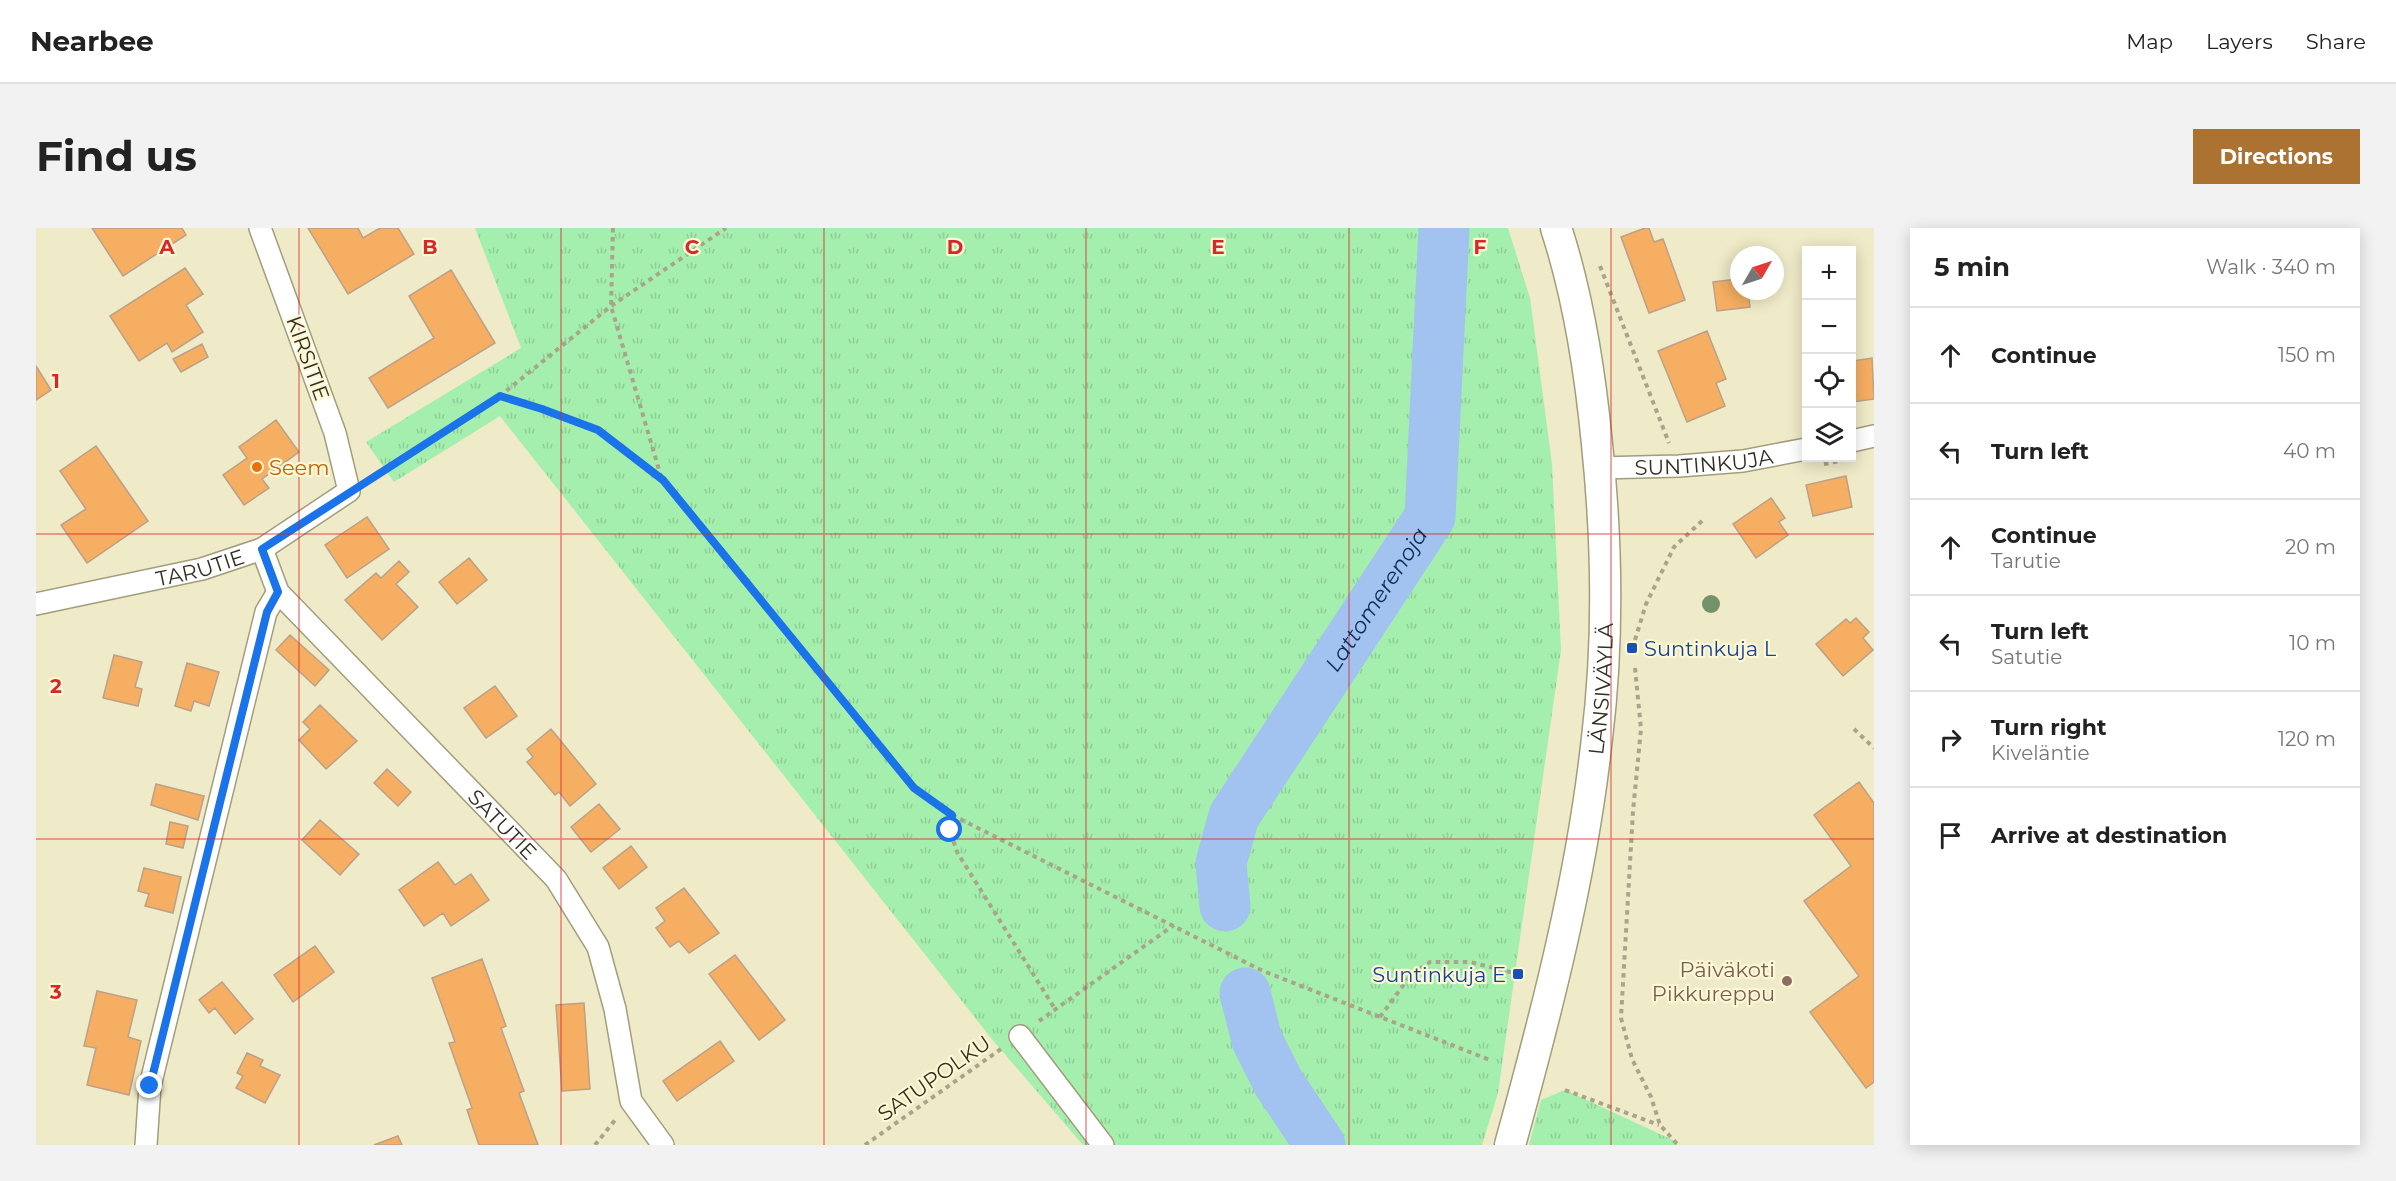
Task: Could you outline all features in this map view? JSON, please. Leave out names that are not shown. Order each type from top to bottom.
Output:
[{"type":"main road","name":"LÄNSIVÄYLÄ","points":[[1510,1145],[1533,1060],[1573,891],[1598,738],[1603,672],[1605,598],[1599,468],[1593,403],[1582,331],[1566,258],[1556,228]]},
{"type":"street","name":"KIRSITIE","points":[[260,228],[335,433],[349,491]]},
{"type":"street","points":[[1856,440],[1874,436]]},
{"type":"street","name":"SUNTINKUJA","points":[[1599,468],[1678,466],[1743,461],[1802,450]]},
{"type":"street","name":"TARUTIE","points":[[36,604],[202,569],[262,549],[349,491]]},
{"type":"street","name":"SATUTIE","points":[[262,549],[278,592],[556,879],[598,947],[615,1009],[631,1101],[663,1145]]},
{"type":"street","points":[[146,1145],[150,1086],[267,612],[278,592]]},
{"type":"street","points":[[1020,1036],[1103,1145]]},
{"type":"path","points":[[613,228],[611,306],[663,480]]},
{"type":"path","points":[[349,491],[500,396],[611,306],[726,228]]},
{"type":"path","points":[[1596,257],[1678,466]]},
{"type":"path","points":[[500,396],[598,430],[663,480],[914,788],[952,815],[1263,971],[1490,1060]]},
{"type":"path","points":[[1632,648],[1646,604],[1674,547],[1703,520]]},
{"type":"path","points":[[1634,659],[1641,729],[1633,811],[1621,1018],[1632,1059],[1651,1097],[1660,1125],[1678,1145]]},
{"type":"path","points":[[1854,729],[1874,748]]},
{"type":"path","points":[[952,815],[950,830],[957,852],[1055,1009]]},
{"type":"path","name":"SATUPOLKU","points":[[865,1145],[1174,925]]},
{"type":"path","points":[[1380,1017],[1410,976],[1430,962],[1470,963],[1518,974]]},
{"type":"path","points":[[1565,1090],[1660,1125]]},
{"type":"path","points":[[595,1145],[631,1101]]},
{"type":"green space","points":[[475,228],[1508,228],[1530,298],[1552,464],[1561,650],[1498,1093],[1482,1145],[1083,1145],[991,1038],[500,416],[394,482],[366,442],[521,348]]},
{"type":"green space","points":[[1565,1090],[1675,1141],[1678,1145],[1529,1145],[1541,1100]]},
{"type":"building","points":[[92,228],[182,228],[186,235],[123,276]]},
{"type":"building","points":[[308,228],[358,228],[363,238],[380,228],[398,228],[414,254],[348,294]]},
{"type":"building","points":[[1649,228],[1654,242],[1663,239],[1685,300],[1649,313],[1621,237]]},
{"type":"building","points":[[185,268],[203,294],[186,305],[203,332],[172,352],[167,343],[139,361],[110,316]]},
{"type":"building","points":[[451,270],[495,343],[388,408],[369,378],[434,338],[409,296]]},
{"type":"building","points":[[1730,280],[1730,300],[1749,300],[1750,307],[1717,311],[1713,282]]},
{"type":"building","points":[[1707,331],[1726,379],[1716,383],[1725,406],[1687,422],[1658,351]]},
{"type":"building","points":[[202,344],[208,357],[181,372],[173,359]]},
{"type":"building","points":[[1872,358],[1874,399],[1856,401],[1856,361]]},
{"type":"building","points":[[36,366],[51,390],[36,400]]},
{"type":"building","name":"Seem","points":[[276,420],[299,452],[262,479],[269,488],[244,505],[223,475],[247,458],[239,447]]},
{"type":"building","points":[[96,446],[148,521],[87,563],[61,525],[86,509],[60,471]]},
{"type":"building","points":[[1846,476],[1852,507],[1813,516],[1806,485]]},
{"type":"building","points":[[1771,498],[1785,518],[1779,522],[1788,535],[1756,558],[1733,524]]},
{"type":"building","points":[[367,517],[389,549],[347,578],[325,545]]},
{"type":"building","points":[[469,558],[487,580],[457,604],[439,582]]},
{"type":"building","points":[[399,561],[409,572],[396,584],[418,607],[382,640],[345,600],[376,573],[381,578]]},
{"type":"building","points":[[1856,618],[1869,632],[1863,638],[1873,650],[1843,676],[1816,644],[1846,619],[1850,623]]},
{"type":"building","points":[[290,635],[329,670],[315,686],[276,650]]},
{"type":"building","points":[[114,655],[142,662],[135,687],[142,689],[138,706],[103,698]]},
{"type":"building","points":[[187,663],[219,672],[209,706],[194,701],[191,711],[175,706]]},
{"type":"building","points":[[495,686],[517,716],[486,738],[464,708]]},
{"type":"building","points":[[320,705],[357,741],[326,769],[299,740],[310,729],[303,722]]},
{"type":"building","points":[[551,729],[596,784],[570,806],[559,792],[555,795],[527,762],[533,757],[527,749]]},
{"type":"building","points":[[387,769],[411,792],[398,806],[374,783]]},
{"type":"building","name":"Päiväkoti Pikkureppu","points":[[1859,782],[1874,803],[1874,1082],[1866,1088],[1810,1012],[1859,976],[1804,901],[1851,866],[1814,815]]},
{"type":"building","points":[[156,784],[204,796],[198,820],[151,805]]},
{"type":"building","points":[[599,804],[620,829],[591,852],[571,827]]},
{"type":"building","points":[[320,820],[359,854],[340,875],[302,840]]},
{"type":"building","points":[[170,822],[188,826],[183,848],[166,844]]},
{"type":"building","points":[[631,846],[647,867],[619,889],[603,868]]},
{"type":"building","points":[[438,862],[455,885],[471,874],[489,900],[451,926],[443,913],[424,926],[399,890]]},
{"type":"building","points":[[144,868],[181,877],[173,913],[145,906],[149,894],[138,891]]},
{"type":"building","points":[[684,888],[719,933],[689,953],[679,941],[670,947],[656,928],[665,921],[656,908]]},
{"type":"building","points":[[315,946],[334,972],[293,1002],[274,975]]},
{"type":"building","points":[[735,955],[785,1020],[759,1040],[709,974]]},
{"type":"building","points":[[482,959],[506,1026],[501,1028],[524,1091],[519,1093],[538,1145],[479,1145],[467,1110],[472,1108],[449,1043],[455,1042],[432,978]]},
{"type":"building","points":[[222,982],[253,1019],[235,1034],[215,1008],[209,1013],[199,1000]]},
{"type":"building","points":[[97,991],[137,1000],[128,1037],[141,1041],[129,1095],[87,1085],[96,1048],[84,1046]]},
{"type":"building","points":[[584,1003],[590,1089],[562,1091],[556,1005]]},
{"type":"building","points":[[720,1041],[734,1061],[677,1101],[663,1081]]},
{"type":"building","points":[[247,1053],[263,1060],[260,1066],[280,1075],[265,1103],[236,1088],[243,1076],[237,1073]]},
{"type":"building","points":[[398,1136],[402,1145],[374,1145]]},
{"type":"waterway","name":"Lattomerenoja","points":[[1225,906],[1221,863],[1234,816],[1430,517],[1444,228]]},
{"type":"waterway","name":"Lattomerenoja","points":[[1245,993],[1257,1040],[1278,1082],[1320,1145]]},
{"type":"place","name":"Seem","points":[[257,467]]},
{"type":"place","name":"Suntinkuja L","points":[[1632,648]]},
{"type":"place","name":"Suntinkuja E","points":[[1518,974]]},
{"type":"place","name":"Päiväkoti Pikkureppu","points":[[1787,981]]},
{"type":"route","points":[[150,1086],[267,612],[278,592],[262,549],[500,396],[598,430],[663,480],[914,788],[952,815],[950,830]]}]
